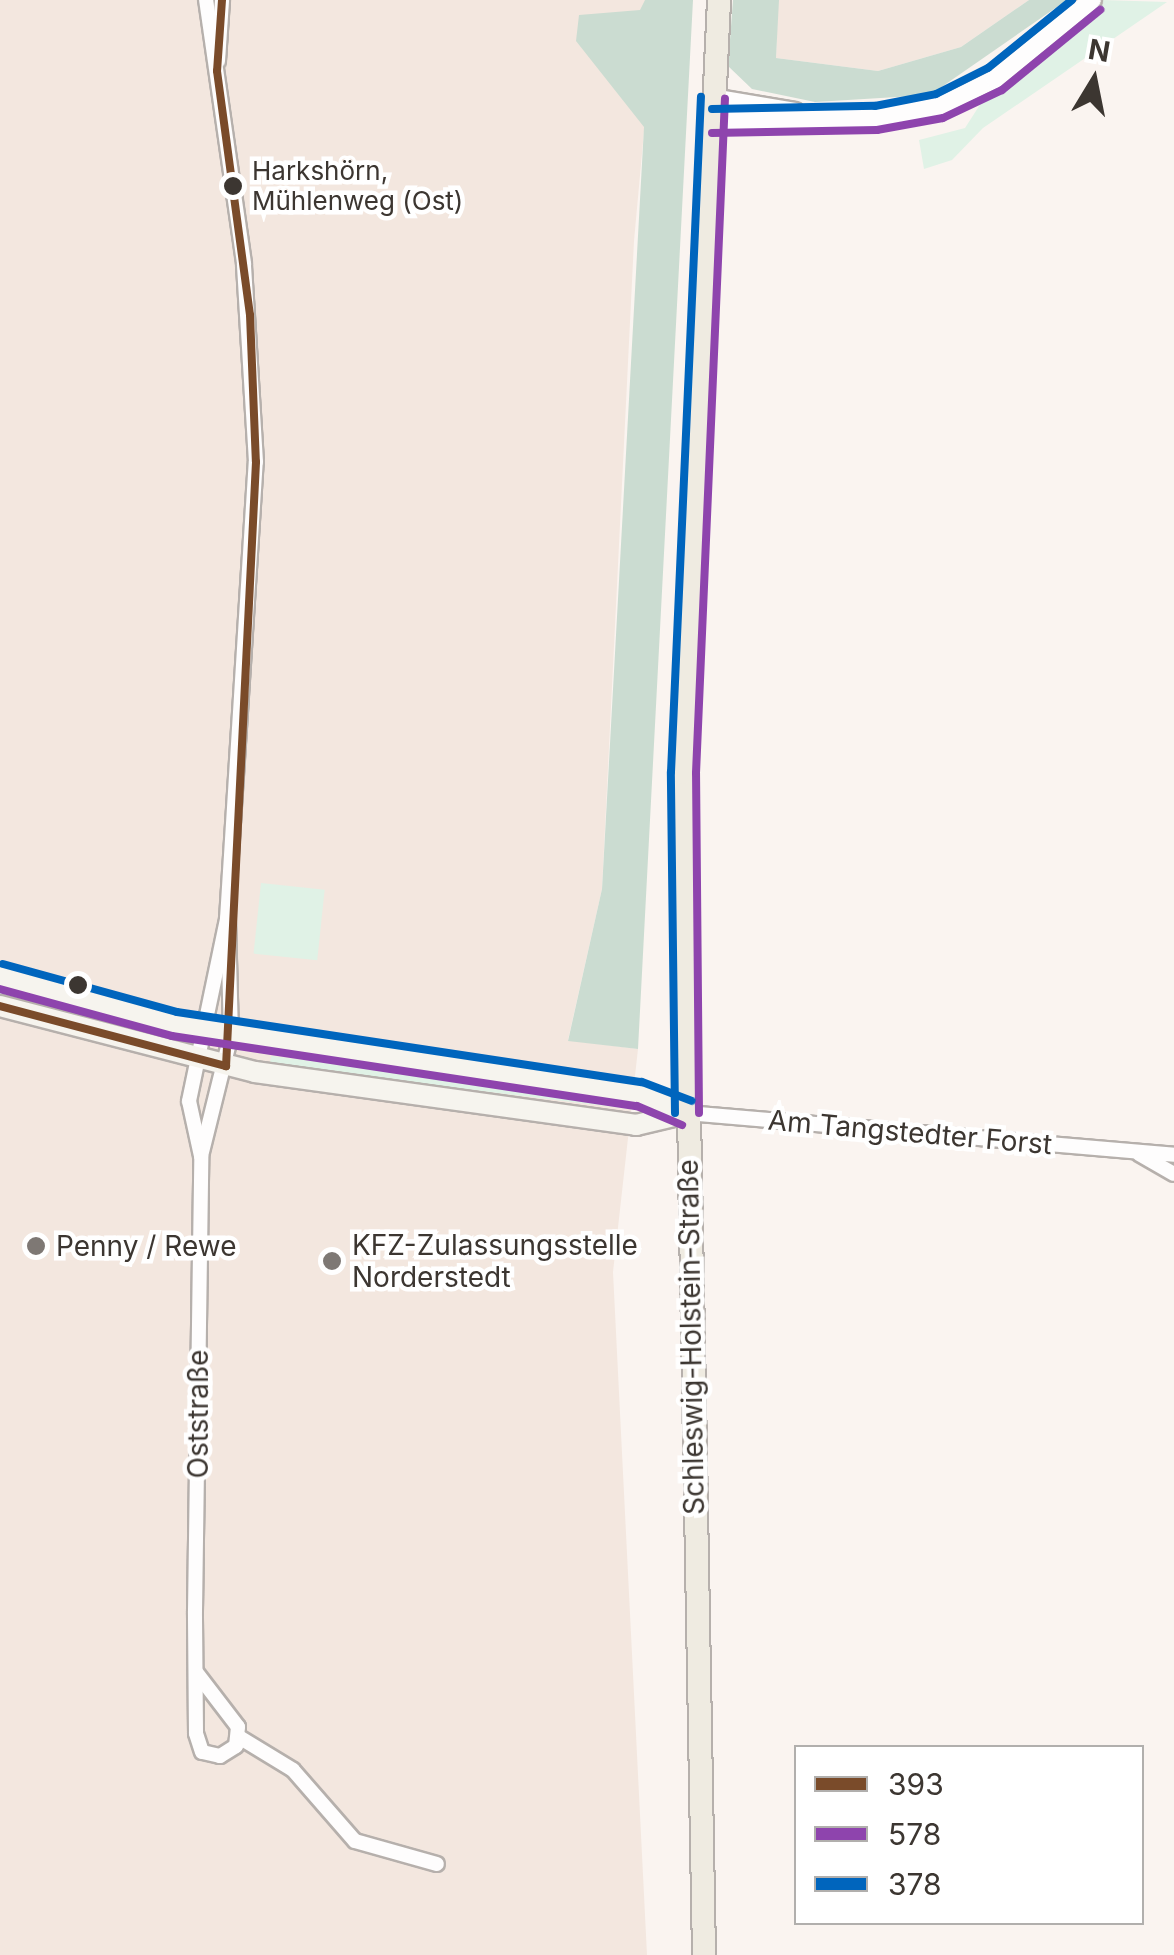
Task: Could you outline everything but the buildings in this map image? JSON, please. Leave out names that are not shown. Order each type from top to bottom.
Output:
[{"type":"main road","name":"Schleswig-Holstein-Straße","points":[[704,1955],[683,774],[719,0]]},
{"type":"main road","points":[[0,976],[201,1030],[640,1094],[687,1113]]},
{"type":"main road","points":[[0,1006],[226,1066],[636,1125],[687,1113]]},
{"type":"street","name":"Oststraße","points":[[201,1156],[231,1035],[227,920],[256,444],[248,298],[206,0]]},
{"type":"street","name":"Oststraße","points":[[217,71],[222,0]]},
{"type":"street","points":[[712,109],[810,116],[897,116],[960,98],[1092,0]]},
{"type":"street","name":"Oststraße","points":[[227,920],[189,1100],[201,1156],[196,1672],[202,1752],[220,1756],[239,1737]]},
{"type":"street","name":"Am Tangstedter Forst","points":[[687,1113],[1174,1155]]},
{"type":"street","name":"Am Tangstedter Forst","points":[[1134,1152],[1174,1174]]},
{"type":"street","points":[[196,1672],[239,1737],[293,1770],[355,1841],[437,1864]]},
{"type":"shaded area","points":[[0,0],[656,0],[634,241],[602,889],[568,1040],[638,1049],[613,1272],[647,1955],[0,1955]]},
{"type":"shaded area","points":[[778,0],[1029,0],[961,47],[878,71],[776,58]]},
{"type":"green space","points":[[645,0],[693,0],[638,1049],[568,1041],[602,889],[644,127],[576,41],[579,15],[640,10]]},
{"type":"green space","points":[[733,0],[779,0],[776,58],[878,71],[961,47],[1029,0],[1067,0],[930,95],[815,102],[752,89],[728,66]]},
{"type":"green space","points":[[1102,0],[1167,2],[983,128],[952,160],[924,169],[919,140],[965,128],[990,89]]},
{"type":"green space","points":[[261,883],[325,890],[317,960],[254,954]]},
{"type":"green space","points":[[0,986],[163,1029],[160,1042],[0,994]]},
{"type":"green space","points":[[271,1056],[636,1101],[635,1110],[270,1065]]},
{"type":"transit line","name":"393","points":[[222,0],[217,71],[250,315],[256,462],[226,1066]]},
{"type":"transit line","name":"378","points":[[712,109],[875,106],[936,94],[988,68],[1072,0]]},
{"type":"transit line","name":"578","points":[[712,133],[877,130],[943,118],[1002,90],[1100,10]]},
{"type":"transit line","name":"378","points":[[675,1113],[671,772],[701,97]]},
{"type":"transit line","name":"578","points":[[699,1113],[696,773],[725,99]]},
{"type":"transit line","name":"378","points":[[3,964],[177,1012],[642,1082],[692,1101]]},
{"type":"transit line","name":"578","points":[[0,989],[172,1036],[637,1106],[682,1125]]},
{"type":"transit line","name":"393","points":[[0,1006],[226,1066]]},
{"type":"place","name":"Harkshörn, Mühlenweg (Ost)","points":[[233,186]]},
{"type":"place","name":"Penny / Rewe","points":[[36,1246]]},
{"type":"place","name":"KFZ-Zulassungsstelle Norderstedt","points":[[332,1261]]}]
